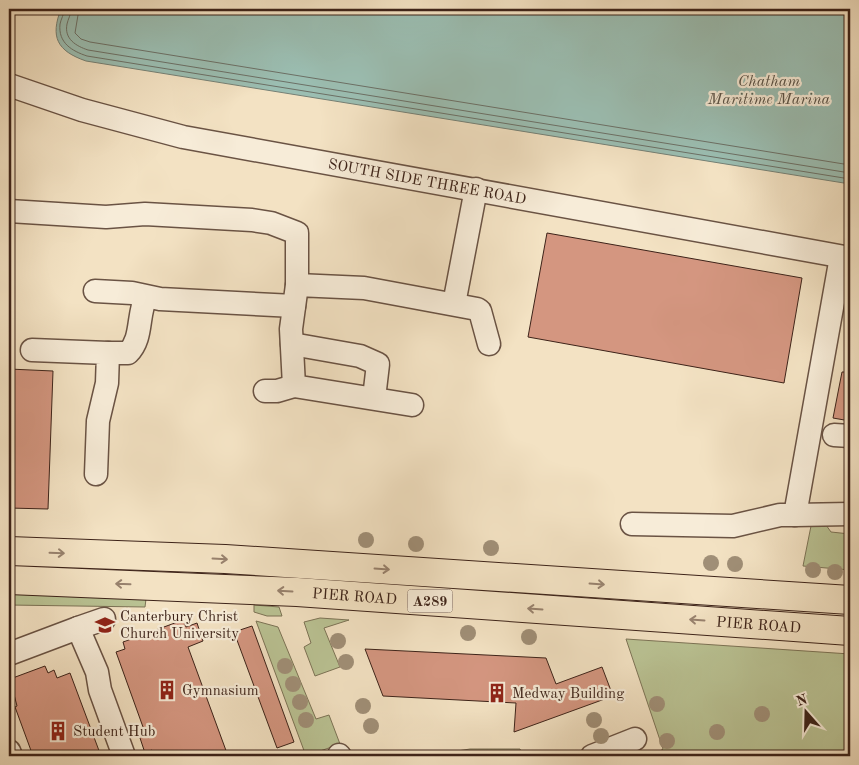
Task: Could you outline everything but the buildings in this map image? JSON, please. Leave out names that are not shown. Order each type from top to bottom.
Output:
[{"type":"main road","name":"PIER ROAD","points":[[9,551],[225,559],[850,600]]},
{"type":"main road","name":"PIER ROAD","points":[[9,580],[297,592],[850,630]]},
{"type":"street","name":"SOUTH SIDE THREE ROAD","points":[[9,85],[82,110],[183,137],[846,258]]},
{"type":"street","points":[[454,304],[476,189]]},
{"type":"street","points":[[9,211],[106,217],[145,214],[181,215],[270,223],[297,233],[296,295],[291,329],[294,386]]},
{"type":"street","points":[[795,515],[846,258]]},
{"type":"street","points":[[95,291],[132,293],[146,296],[296,295],[364,288],[454,304],[480,311],[489,344]]},
{"type":"street","points":[[32,350],[128,354],[136,342],[140,309],[146,296]]},
{"type":"street","points":[[292,344],[360,356],[378,364],[374,398]]},
{"type":"street","points":[[96,474],[98,421],[107,383],[108,353]]},
{"type":"street","points":[[265,391],[277,391],[294,386],[412,405]]},
{"type":"street","points":[[632,524],[699,527],[733,526],[780,516],[850,514]]},
{"type":"street","points":[[9,654],[104,619]]},
{"type":"street","points":[[78,628],[97,672],[100,690],[124,756]]},
{"type":"street","points":[[592,756],[635,739]]},
{"type":"street","points":[[9,750],[11,756]]},
{"type":"green space","points":[[826,525],[831,532],[850,534],[850,570],[803,566],[811,526]]},
{"type":"green space","points":[[9,592],[146,599],[145,607],[9,605]]},
{"type":"green space","points":[[254,605],[279,607],[282,616],[267,616],[254,612]]},
{"type":"green space","points":[[320,618],[349,620],[324,628],[340,667],[315,676],[304,647],[311,643],[304,622]]},
{"type":"green space","points":[[256,621],[278,627],[316,719],[329,715],[340,744],[306,756]]},
{"type":"green space","points":[[626,639],[850,654],[850,756],[653,756],[663,749]]},
{"type":"green space","points":[[470,749],[520,749],[523,756],[426,756]]},
{"type":"water","name":"Chatham Maritime Marina","points":[[61,9],[850,9],[850,184],[86,61],[68,53],[59,42],[56,28]]},
{"type":"place","name":"Canterbury Christ Church University","points":[[105,625]]},
{"type":"place","name":"Gymnasium","points":[[167,690]]},
{"type":"place","name":"Medway Building","points":[[497,693]]},
{"type":"place","name":"Student Hub","points":[[58,731]]}]
